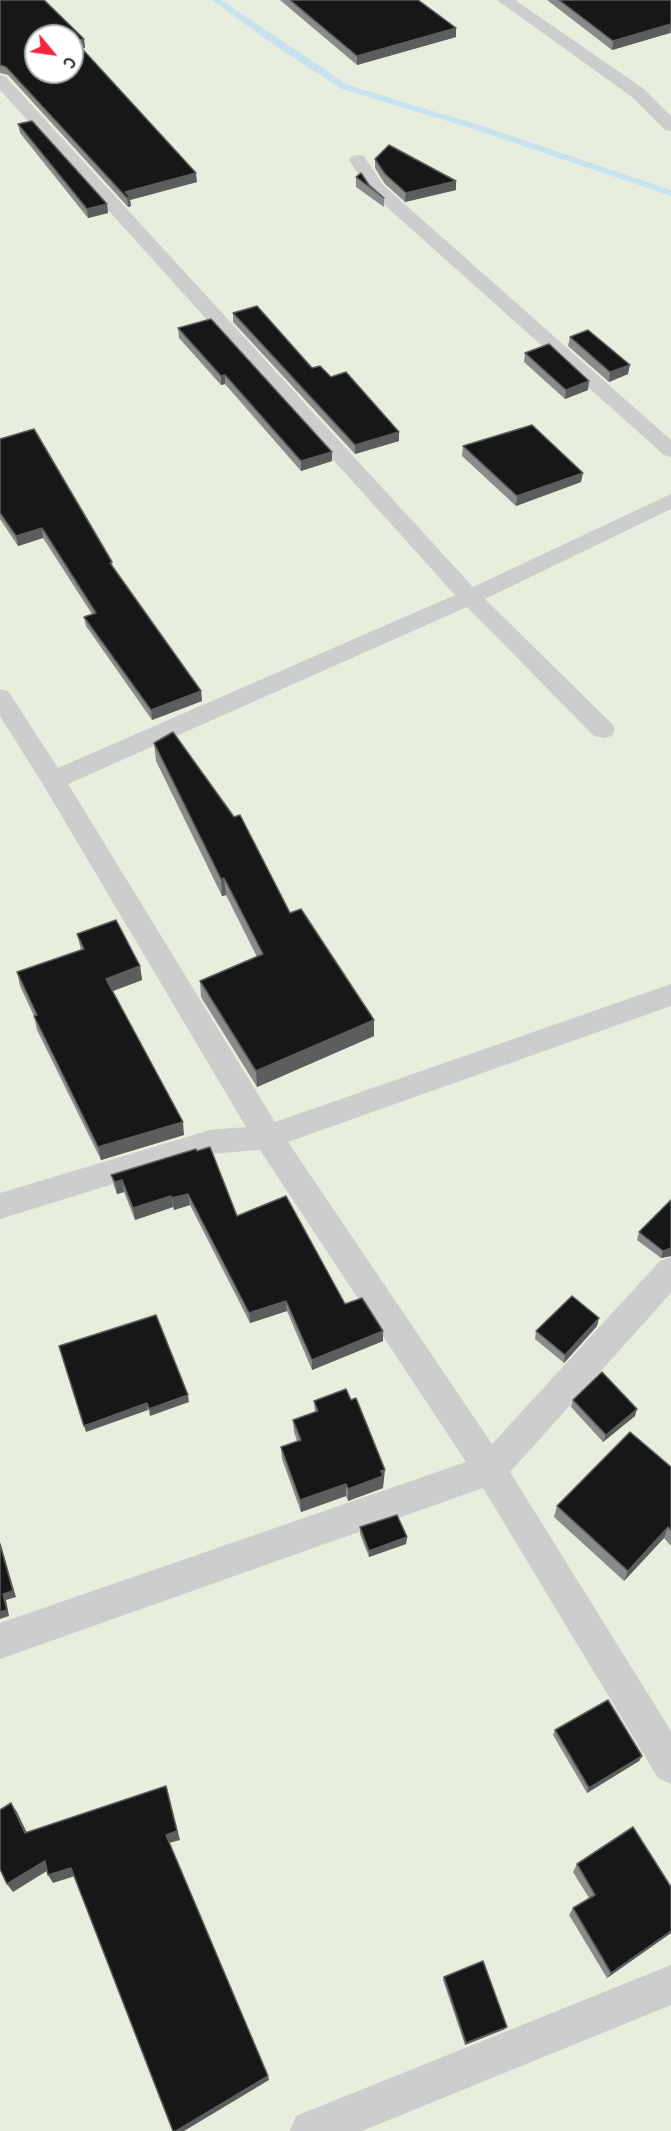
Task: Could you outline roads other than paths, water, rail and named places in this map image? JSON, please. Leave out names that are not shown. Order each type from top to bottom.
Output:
[{"type":"lane","points":[[505,0],[638,93],[671,126]]},
{"type":"lane","points":[[0,80],[470,597],[603,730]]},
{"type":"lane","points":[[358,160],[376,188],[671,451]]},
{"type":"lane","points":[[53,780],[470,597],[671,501]]},
{"type":"lane","points":[[4,712],[53,780],[268,1137],[490,1470],[671,1765]]},
{"type":"lane","points":[[0,1206],[210,1142],[268,1137],[671,995]]},
{"type":"lane","points":[[0,1641],[490,1470],[671,1271]]},
{"type":"lane","points":[[311,2131],[671,1985]]},
{"type":"waterway","points":[[216,0],[345,87],[476,127],[671,193]]}]
